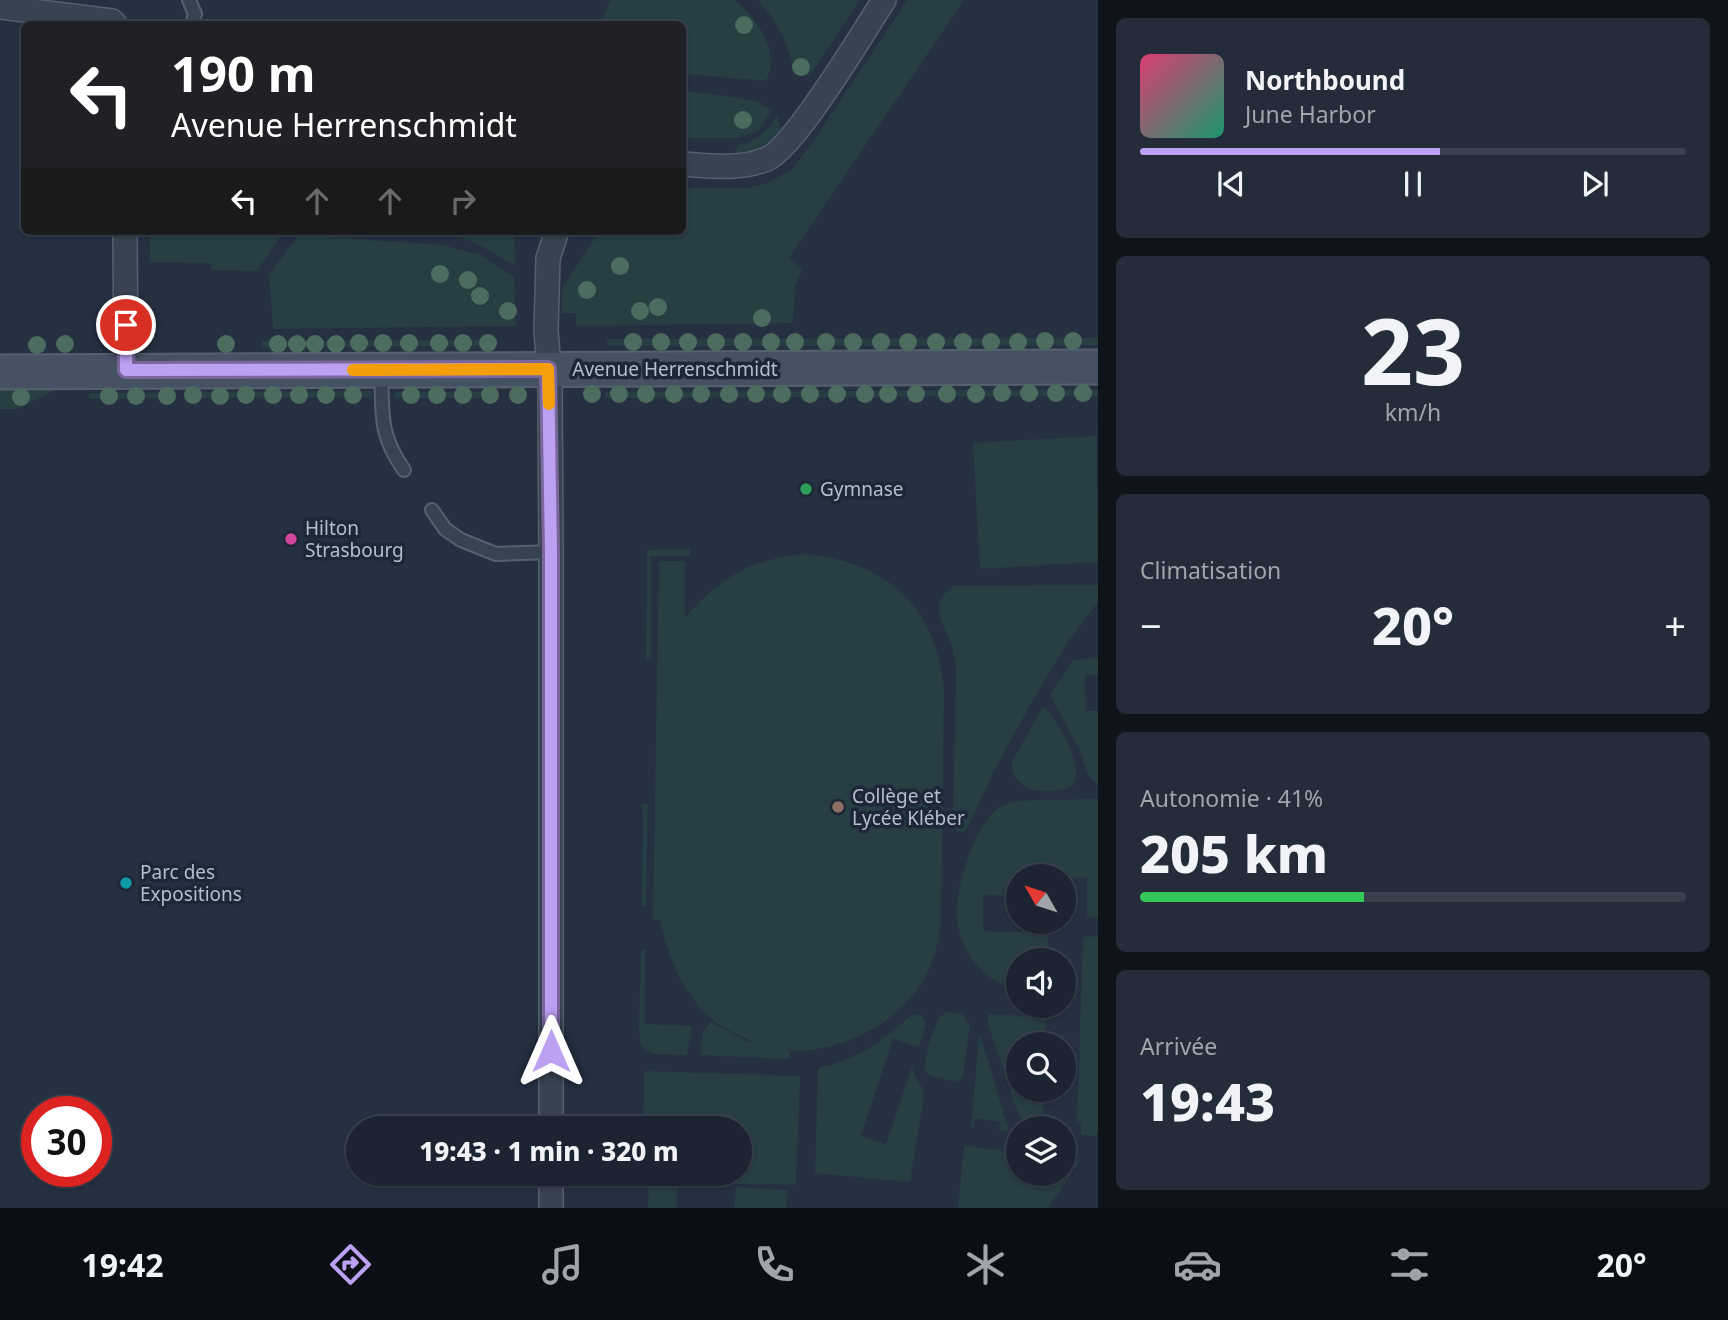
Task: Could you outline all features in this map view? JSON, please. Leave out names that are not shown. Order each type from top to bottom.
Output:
[{"type":"main road","name":"Avenue Herrenschmidt","points":[[0,372],[1098,367]]},
{"type":"street","points":[[686,164],[740,167],[770,158],[793,137],[884,0]]},
{"type":"street","points":[[0,7],[113,21]]},
{"type":"street","points":[[125,235],[126,370]]},
{"type":"street","points":[[551,1116],[551,552],[546,330],[548,258],[556,235]]},
{"type":"street","points":[[551,1186],[551,1208]]},
{"type":"lane","points":[[189,0],[195,14],[192,21]]},
{"type":"lane","points":[[381,370],[384,434],[391,452],[404,470]]},
{"type":"lane","points":[[432,510],[445,529],[461,540],[496,554],[551,552]]},
{"type":"green space","points":[[610,0],[734,0],[751,16],[764,36],[771,58],[770,70],[766,81],[686,74],[686,21],[602,21]]},
{"type":"green space","points":[[758,0],[860,0],[809,77],[794,72],[781,33]]},
{"type":"green space","points":[[907,0],[964,0],[789,258],[802,269],[795,287],[793,323],[576,326],[576,313],[562,313],[562,289],[596,235],[686,235],[686,188],[745,188],[768,183],[792,169]]},
{"type":"green space","points":[[686,90],[757,101],[772,111],[757,132],[738,138],[686,138]]},
{"type":"green space","points":[[777,116],[781,129],[771,140],[754,151],[733,155],[739,145],[761,135]]},
{"type":"green space","points":[[150,235],[281,235],[257,271],[212,270],[210,263],[150,262]]},
{"type":"green space","points":[[299,235],[443,245],[481,255],[514,277],[516,326],[273,329],[269,274]]},
{"type":"green space","points":[[453,235],[514,235],[515,266],[476,243]]},
{"type":"green space","points":[[1098,338],[1098,345],[607,346],[607,339]]},
{"type":"green space","points":[[495,340],[495,346],[262,347],[262,341]]},
{"type":"green space","points":[[0,378],[71,382],[18,409],[0,409]]},
{"type":"green space","points":[[1098,390],[1098,396],[605,398],[605,392]]},
{"type":"green space","points":[[372,391],[372,397],[189,398],[189,392]]},
{"type":"green space","points":[[170,392],[169,398],[89,399],[89,393]]},
{"type":"green space","points":[[394,392],[495,392],[495,398],[394,398]]},
{"type":"green space","points":[[1096,413],[1098,562],[980,569],[973,443],[1096,436]]},
{"type":"green space","points":[[690,549],[690,556],[651,556],[651,659],[646,659],[647,550]]},
{"type":"green space","points":[[804,554],[860,566],[902,593],[918,611],[939,658],[944,688],[941,925],[938,941],[930,967],[910,999],[897,1012],[865,1033],[829,1047],[805,1051],[785,1049],[790,1051],[789,1059],[700,1055],[703,1032],[711,1022],[757,1044],[723,1027],[702,1010],[672,961],[660,919],[653,920],[659,561],[685,561],[685,617],[712,591],[737,573],[767,561]]},
{"type":"green space","points":[[1098,585],[1098,602],[1068,642],[1037,693],[994,771],[967,829],[964,832],[956,831],[953,822],[956,667],[939,613],[942,597],[953,586]]},
{"type":"green space","points":[[1098,658],[1098,675],[1085,676],[1086,711],[1098,711],[1098,785],[1088,775],[1080,751],[1050,695],[1073,660]]},
{"type":"green space","points":[[1043,707],[1062,731],[1075,767],[1076,777],[1073,784],[1065,789],[1031,790],[1019,782],[1012,771],[1012,761]]},
{"type":"green space","points":[[1098,799],[1098,918],[1087,917],[1087,878],[1076,878],[1076,864],[1006,864],[1006,896],[983,895],[983,931],[1049,934],[1048,948],[1006,948],[1006,981],[1000,984],[982,971],[962,940],[957,906],[960,888],[971,850],[988,818],[1006,804],[1036,800]]},
{"type":"green space","points":[[643,804],[648,804],[646,906],[642,906]]},
{"type":"green space","points":[[1098,936],[1098,1132],[1095,1136],[1081,1135],[1081,1123],[1077,1122],[1083,937]]},
{"type":"green space","points":[[641,950],[645,950],[645,1024],[692,1026],[687,1055],[652,1054],[641,1046]]},
{"type":"green space","points":[[946,1012],[962,1014],[970,1025],[963,1076],[956,1082],[930,1076],[925,1072],[933,1030]]},
{"type":"green space","points":[[989,1014],[1006,1015],[1006,1018],[1046,1018],[1045,1032],[1006,1032],[1006,1077],[987,1022]]},
{"type":"green space","points":[[912,1015],[923,1016],[926,1024],[919,1047],[893,1039],[861,1136],[886,1144],[913,1064],[924,1096],[910,1181],[815,1173],[818,1070],[858,1054],[881,1040]]},
{"type":"green space","points":[[979,1036],[1006,1121],[1006,1131],[999,1130],[1000,1122],[975,1118],[971,1128]]},
{"type":"green space","points":[[644,1071],[800,1076],[796,1185],[752,1184],[752,1116],[643,1116]]},
{"type":"green space","points":[[1014,1102],[1044,1102],[1043,1114],[1019,1116]]},
{"type":"green space","points":[[964,1145],[1006,1151],[1006,1186],[1063,1186],[1048,1208],[958,1208]]},
{"type":"green space","points":[[649,1186],[677,1186],[677,1208],[648,1208]]},
{"type":"green space","points":[[736,1187],[787,1190],[786,1208],[734,1208]]},
{"type":"slow traffic","points":[[353,370],[548,369],[549,404]]},
{"type":"place","name":"Gymnase","points":[[806,489]]},
{"type":"place","name":"Hilton Strasbourg","points":[[291,539]]},
{"type":"place","name":"Collège et Lycée Kléber","points":[[838,807]]},
{"type":"place","name":"Parc des Expositions","points":[[126,883]]},
{"type":"route","points":[[126,325],[126,370],[548,369],[551,552],[551,1051]]}]
